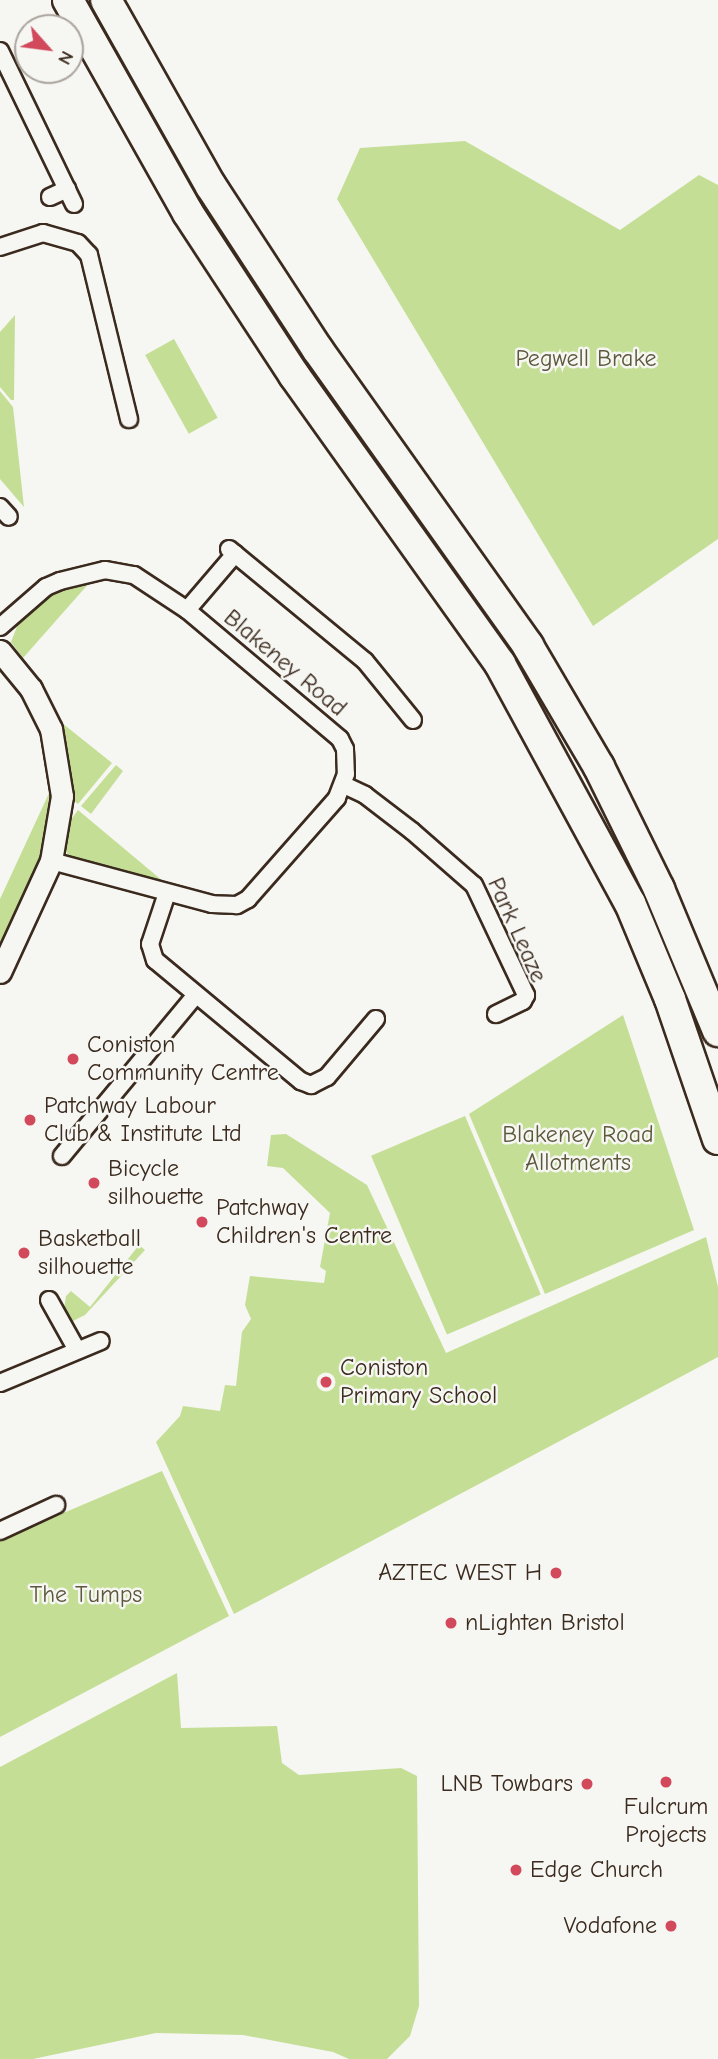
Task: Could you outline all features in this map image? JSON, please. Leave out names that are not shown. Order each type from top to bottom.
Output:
[{"type":"highway","points":[[68,0],[188,213],[294,374],[500,664],[548,747],[635,915],[670,999],[718,1139]]},
{"type":"highway","points":[[106,0],[211,186],[318,350],[541,668],[617,804],[718,1031]]},
{"type":"street","points":[[0,51],[70,196],[50,197]]},
{"type":"street","points":[[0,247],[43,233],[78,243],[89,255],[134,401],[130,419]]},
{"type":"street","points":[[187,610],[232,551],[365,661],[411,710]]},
{"type":"street","name":"Blakeney Road","points":[[0,627],[46,587],[75,575],[105,570],[141,578],[187,610],[340,739],[347,763],[344,785]]},
{"type":"street","points":[[0,651],[31,689],[57,749],[62,796],[51,861],[0,972]]},
{"type":"street","points":[[51,861],[225,907],[248,899],[344,785]]},
{"type":"street","name":"Park Leaze","points":[[344,785],[365,795],[412,831],[474,885],[526,995],[523,1001],[496,1014]]},
{"type":"street","points":[[167,893],[151,953],[158,965],[311,1085],[327,1077],[376,1019]]},
{"type":"street","points":[[62,1156],[195,996]]},
{"type":"street","points":[[49,1300],[77,1350]]},
{"type":"street","points":[[0,1383],[101,1341]]},
{"type":"street","points":[[0,1531],[56,1505]]},
{"type":"green space","name":"Pegwell Brake","points":[[465,141],[620,230],[699,175],[718,185],[718,539],[593,626],[337,199],[360,148]]},
{"type":"green space","points":[[15,315],[14,400],[11,400],[0,387],[0,332]]},
{"type":"green space","points":[[174,339],[218,418],[189,434],[145,355]]},
{"type":"green space","points":[[0,391],[13,407],[24,507],[0,479]]},
{"type":"green space","points":[[91,581],[23,658],[11,642],[18,624],[56,591]]},
{"type":"green space","points":[[57,719],[112,763],[78,804],[70,797],[64,736]]},
{"type":"green space","points":[[116,765],[123,771],[91,814],[81,806]]},
{"type":"green space","points":[[50,791],[40,865],[0,947],[0,899]]},
{"type":"green space","points":[[78,810],[164,882],[70,860],[65,849],[70,821]]},
{"type":"green space","name":"Blakeney Road Allotments","points":[[623,1015],[694,1230],[545,1294],[469,1114]]},
{"type":"green space","points":[[465,1116],[541,1295],[447,1334],[371,1156]]},
{"type":"green space","name":"Coniston Primary School","points":[[286,1134],[367,1185],[446,1353],[706,1237],[718,1287],[718,1357],[234,1614],[156,1442],[180,1416],[183,1406],[220,1411],[225,1385],[236,1386],[242,1332],[251,1319],[245,1305],[250,1276],[324,1283],[326,1271],[320,1267],[330,1213],[283,1168],[267,1166],[271,1135]]},
{"type":"green space","points":[[139,1245],[145,1250],[85,1315],[69,1323],[63,1315],[66,1296],[71,1291],[90,1307]]},
{"type":"green space","name":"The Tumps","points":[[162,1471],[229,1616],[0,1737],[0,1540]]},
{"type":"green space","points":[[177,1673],[181,1728],[277,1726],[282,1763],[299,1775],[401,1768],[417,1776],[419,2006],[410,2036],[387,2059],[349,2059],[333,2052],[243,2035],[156,2033],[33,2059],[0,2059],[0,1767]]},
{"type":"place","name":"Coniston Community Centre","points":[[73,1059]]},
{"type":"place","name":"Patchway Labour Club & Institute Ltd","points":[[30,1120]]},
{"type":"place","name":"Bicycle silhouette","points":[[94,1183]]},
{"type":"place","name":"Patchway Children's Centre","points":[[202,1222]]},
{"type":"place","name":"Basketball silhouette","points":[[24,1253]]},
{"type":"place","name":"Coniston Primary School","points":[[326,1382]]},
{"type":"place","name":"AZTEC WEST H","points":[[556,1573]]},
{"type":"place","name":"nLighten Bristol","points":[[451,1623]]},
{"type":"place","name":"Fulcrum Projects","points":[[666,1782]]},
{"type":"place","name":"LNB Towbars","points":[[587,1784]]},
{"type":"place","name":"Edge Church","points":[[516,1870]]},
{"type":"place","name":"Vodafone","points":[[671,1926]]}]
